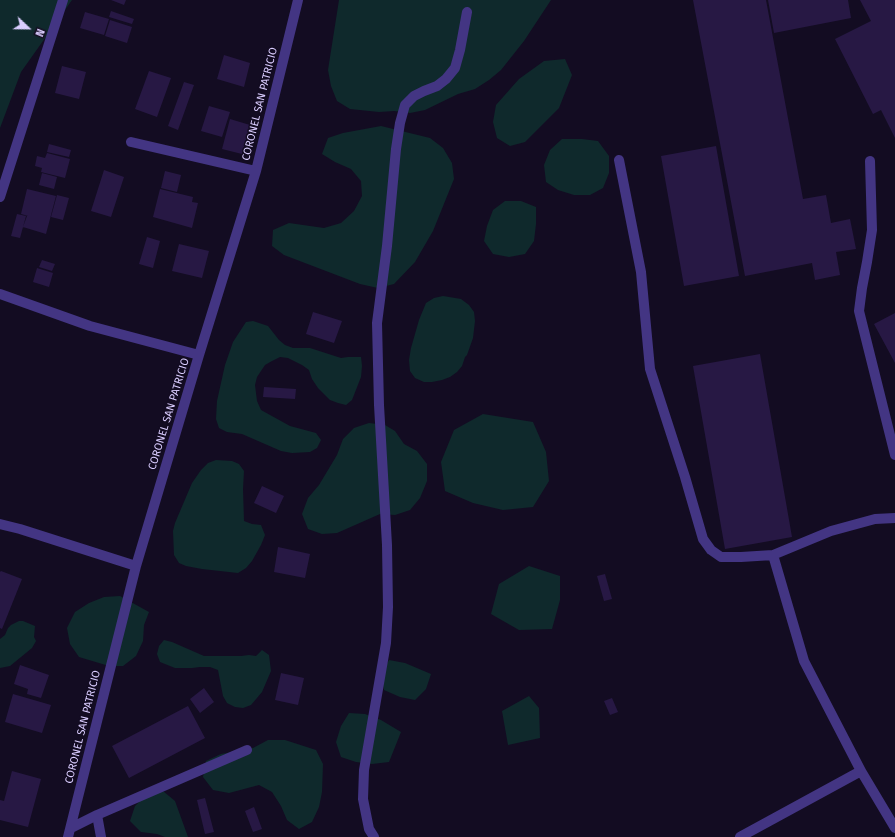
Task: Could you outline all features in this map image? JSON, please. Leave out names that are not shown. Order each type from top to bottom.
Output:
[{"type":"street","points":[[0,197],[62,0]]},
{"type":"street","name":"CORONEL SAN PATRICIO","points":[[69,833],[136,566],[256,171],[298,0]]},
{"type":"street","points":[[374,837],[370,829],[363,799],[364,770],[386,643],[388,607],[387,545],[379,405],[377,323],[387,246],[396,149],[405,105],[414,96],[442,83],[455,68],[467,12]]},
{"type":"street","points":[[131,142],[256,171]]},
{"type":"street","points":[[619,160],[641,272],[650,369],[685,476],[703,539],[711,550],[721,558],[773,555],[831,530],[875,519],[895,518]]},
{"type":"street","points":[[870,161],[872,230],[862,288],[860,311],[895,455]]},
{"type":"street","points":[[0,294],[90,326],[199,355]]},
{"type":"street","points":[[0,524],[136,566]]},
{"type":"street","points":[[773,555],[804,661],[861,771],[895,828]]},
{"type":"street","points":[[69,833],[97,814],[247,750]]},
{"type":"street","points":[[740,837],[861,771]]},
{"type":"street","points":[[97,814],[101,837]]},
{"type":"green space","points":[[0,0],[72,0],[21,72],[0,128]]},
{"type":"green space","points":[[339,0],[551,0],[524,41],[501,70],[489,80],[475,89],[458,94],[425,110],[410,113],[350,109],[337,101],[331,86],[328,70]]},
{"type":"green space","points":[[565,59],[572,75],[559,108],[525,142],[510,146],[497,138],[493,122],[496,105],[519,79],[544,61]]},
{"type":"green space","points":[[381,126],[430,138],[443,148],[452,163],[454,179],[433,231],[415,262],[394,284],[378,288],[360,284],[284,255],[272,246],[273,230],[289,223],[324,228],[341,223],[354,211],[362,196],[361,181],[351,169],[322,154],[328,138],[343,133]]},
{"type":"green space","points":[[562,139],[598,141],[609,156],[609,173],[603,188],[590,195],[574,195],[558,190],[546,182],[544,165],[550,150]]},
{"type":"green space","points":[[505,201],[521,201],[536,207],[534,241],[525,254],[509,257],[493,254],[484,241],[487,226],[493,210]]},
{"type":"green space","points":[[443,296],[461,299],[469,305],[474,312],[475,321],[473,338],[462,366],[457,372],[442,380],[424,382],[415,378],[410,371],[409,360],[411,348],[419,320],[426,303],[434,298]]},
{"type":"green space","points":[[253,321],[268,326],[279,340],[285,345],[293,348],[310,348],[341,358],[361,357],[361,377],[352,400],[346,405],[330,400],[318,388],[312,379],[309,370],[288,358],[280,357],[265,365],[257,377],[255,385],[257,401],[261,410],[290,426],[316,433],[321,440],[317,448],[310,452],[292,453],[281,451],[242,434],[227,432],[219,428],[216,419],[217,401],[225,365],[233,342],[246,322]]},
{"type":"green space","points":[[483,414],[533,422],[546,452],[549,481],[533,507],[503,510],[473,503],[445,491],[441,462],[454,430]]},
{"type":"green space","points":[[369,423],[385,425],[395,431],[404,444],[417,451],[427,464],[427,481],[420,498],[410,510],[395,515],[380,514],[337,533],[322,534],[308,529],[302,514],[308,498],[319,485],[337,455],[343,439],[354,428]]},
{"type":"green space","points":[[216,460],[232,461],[239,464],[244,471],[244,521],[261,525],[265,535],[252,561],[246,568],[238,573],[186,566],[179,563],[174,555],[173,531],[175,523],[192,483],[208,463]]},
{"type":"green space","points":[[529,566],[560,576],[560,600],[552,629],[519,630],[491,614],[499,584]]},
{"type":"green space","points":[[120,596],[149,612],[144,625],[143,641],[136,656],[123,666],[109,666],[79,657],[70,644],[67,628],[75,612],[89,603],[104,597]]},
{"type":"green space","points":[[19,621],[35,626],[34,637],[36,641],[32,648],[10,666],[0,668],[0,639],[5,635],[11,625]]},
{"type":"green space","points":[[164,640],[204,656],[256,656],[262,650],[269,655],[271,671],[262,692],[251,705],[243,708],[235,707],[227,703],[223,696],[218,670],[210,667],[175,668],[160,662],[157,654],[159,646]]},
{"type":"green space","points":[[389,660],[405,663],[431,674],[426,689],[415,700],[400,697],[384,690],[381,674]]},
{"type":"green space","points":[[529,696],[539,708],[540,738],[508,745],[502,711]]},
{"type":"green space","points":[[349,713],[365,714],[381,720],[401,732],[389,762],[372,764],[356,762],[341,757],[336,742],[341,726]]},
{"type":"green space","points":[[268,740],[285,740],[316,750],[323,764],[322,792],[319,807],[312,822],[299,829],[287,820],[281,806],[272,792],[259,785],[229,793],[213,790],[203,777],[206,761],[221,754],[253,748]]},
{"type":"green space","points":[[163,791],[175,801],[188,837],[165,837],[157,834],[141,832],[130,821],[135,806],[147,794]]},
{"type":"building","points":[[111,0],[126,0],[124,5]]},
{"type":"building","points":[[693,0],[766,0],[803,199],[826,195],[831,223],[850,219],[856,249],[836,252],[840,275],[815,280],[812,263],[745,276]]},
{"type":"building","points":[[768,0],[848,0],[851,18],[774,33]]},
{"type":"building","points":[[860,0],[895,0],[895,138],[881,110],[873,114],[835,39],[871,21]]},
{"type":"building","points":[[111,11],[134,19],[132,24],[109,17]]},
{"type":"building","points":[[85,12],[109,19],[104,35],[80,28]]},
{"type":"building","points":[[110,20],[132,27],[127,43],[105,36]]},
{"type":"building","points":[[224,55],[250,63],[244,87],[217,79]]},
{"type":"building","points":[[62,66],[86,72],[79,99],[55,93]]},
{"type":"building","points":[[149,71],[171,78],[157,117],[135,109]]},
{"type":"building","points":[[184,82],[194,85],[178,130],[168,126]]},
{"type":"building","points":[[209,106],[230,112],[222,137],[201,131]]},
{"type":"building","points":[[230,119],[250,125],[242,154],[222,149]]},
{"type":"building","points":[[49,144],[71,150],[69,157],[47,152]]},
{"type":"building","points":[[716,146],[739,276],[684,286],[661,156]]},
{"type":"building","points":[[47,153],[70,159],[65,178],[41,172],[42,168],[35,166],[37,156],[45,158]]},
{"type":"building","points":[[104,170],[124,177],[111,217],[91,211]]},
{"type":"building","points":[[165,171],[181,175],[177,192],[161,188]]},
{"type":"building","points":[[42,173],[57,177],[54,189],[39,185]]},
{"type":"building","points":[[27,189],[56,196],[46,234],[23,227],[28,216],[21,214]]},
{"type":"building","points":[[160,189],[193,197],[192,202],[198,203],[192,228],[153,217]]},
{"type":"building","points":[[57,195],[69,198],[63,220],[51,217]]},
{"type":"building","points":[[17,214],[26,216],[20,238],[11,236]]},
{"type":"building","points":[[147,237],[160,241],[153,268],[139,264]]},
{"type":"building","points":[[179,244],[209,251],[202,278],[172,271]]},
{"type":"building","points":[[42,260],[55,264],[52,271],[39,267]]},
{"type":"building","points":[[37,268],[53,273],[49,287],[33,282]]},
{"type":"building","points":[[313,312],[342,321],[334,343],[306,334]]},
{"type":"building","points":[[895,313],[895,363],[874,324]]},
{"type":"building","points":[[760,354],[792,537],[725,549],[693,366]]},
{"type":"building","points":[[264,387],[296,389],[295,399],[263,397]]},
{"type":"building","points":[[262,486],[284,496],[276,513],[254,503]]},
{"type":"building","points":[[278,547],[310,554],[305,578],[274,572]]},
{"type":"building","points":[[1,571],[22,579],[2,629],[0,628]]},
{"type":"building","points":[[605,574],[612,599],[604,601],[597,576]]},
{"type":"building","points":[[20,665],[49,675],[41,698],[27,694],[28,689],[14,684]]},
{"type":"building","points":[[281,673],[304,678],[298,705],[275,700]]},
{"type":"building","points":[[204,688],[214,702],[200,713],[190,699]]},
{"type":"building","points":[[13,694],[51,705],[42,733],[5,722]]},
{"type":"building","points":[[612,698],[618,712],[610,715],[604,701]]},
{"type":"building","points":[[188,706],[205,738],[129,778],[112,746]]},
{"type":"building","points":[[12,771],[41,779],[28,827],[0,820],[0,800],[4,801]]},
{"type":"building","points":[[205,798],[214,832],[205,834],[197,800]]},
{"type":"building","points":[[254,807],[262,829],[253,832],[245,811]]}]
